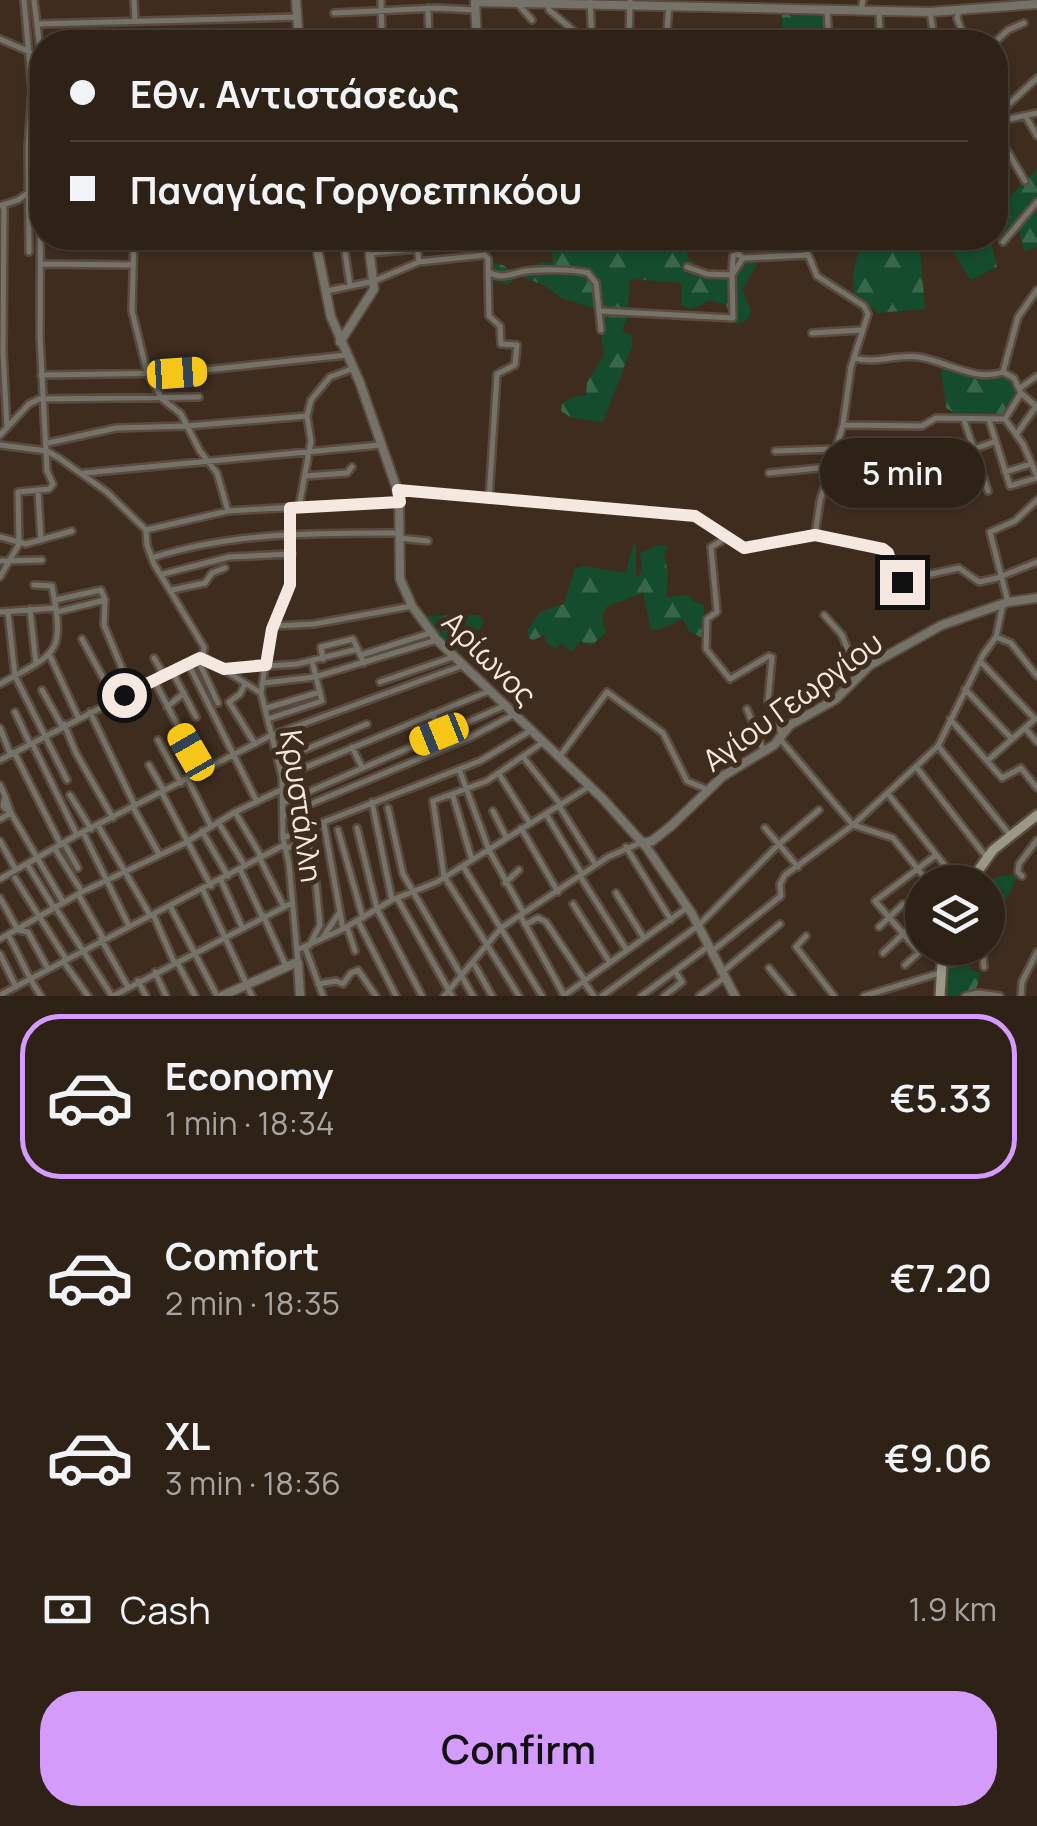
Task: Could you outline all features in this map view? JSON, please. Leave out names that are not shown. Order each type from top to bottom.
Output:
[{"type":"main road","points":[[981,865],[1010,835],[1037,815]]},
{"type":"main road","points":[[940,996],[941,965]]},
{"type":"street","points":[[24,0],[30,54],[30,252]]},
{"type":"street","points":[[34,0],[38,30]]},
{"type":"street","points":[[134,0],[135,20]]},
{"type":"street","points":[[296,0],[298,30]]},
{"type":"street","points":[[381,0],[382,30]]},
{"type":"street","points":[[921,0],[931,30]]},
{"type":"street","points":[[334,13],[511,2],[774,3],[806,4],[826,10],[862,5],[879,10],[960,12],[978,5],[1036,2]]},
{"type":"street","points":[[511,2],[532,20]]},
{"type":"street","points":[[548,2],[549,10],[575,30]]},
{"type":"street","points":[[590,2],[592,30]]},
{"type":"street","points":[[628,30],[630,2]]},
{"type":"street","points":[[475,4],[476,30]]},
{"type":"street","points":[[663,4],[665,30]]},
{"type":"street","points":[[428,8],[429,30]]},
{"type":"street","points":[[826,10],[828,30]]},
{"type":"street","points":[[879,10],[880,30]]},
{"type":"street","points":[[960,12],[962,30]]},
{"type":"street","points":[[37,24],[298,18]]},
{"type":"street","points":[[1008,30],[1024,22]]},
{"type":"street","points":[[0,39],[30,54]]},
{"type":"street","points":[[1008,107],[1037,78]]},
{"type":"street","points":[[1008,118],[1037,114]]},
{"type":"street","points":[[1026,116],[1037,136]]},
{"type":"street","points":[[1008,151],[1026,181]]},
{"type":"street","points":[[6,428],[2,206],[30,192]]},
{"type":"street","points":[[1008,236],[1037,202]]},
{"type":"street","points":[[0,577],[4,562],[19,544],[20,491],[50,489],[53,484],[46,471],[42,399],[42,250]]},
{"type":"street","points":[[134,250],[132,311],[147,372],[162,399],[181,414],[210,462],[222,484],[228,511]]},
{"type":"street","name":"Αρίωνος","points":[[317,250],[324,291],[340,342],[354,368],[398,490],[400,581],[412,606],[433,637],[590,786],[643,843],[699,925],[731,994]]},
{"type":"street","points":[[344,250],[350,286]]},
{"type":"street","points":[[340,342],[372,294],[370,250]]},
{"type":"street","points":[[371,253],[405,250]]},
{"type":"street","points":[[416,250],[419,262]]},
{"type":"street","points":[[600,310],[734,318],[732,275],[741,250]]},
{"type":"street","points":[[806,250],[817,276],[864,306],[868,319],[854,358],[815,535]]},
{"type":"street","points":[[324,291],[374,281],[419,262],[485,255],[488,258],[489,316],[500,326],[501,344],[517,345],[515,366],[498,374],[489,499]]},
{"type":"street","points":[[741,256],[808,255]]},
{"type":"street","points":[[42,264],[133,265]]},
{"type":"street","points":[[687,267],[707,274],[732,275]]},
{"type":"street","points":[[488,272],[498,277],[522,272],[581,271],[596,283],[601,330]]},
{"type":"street","points":[[1003,372],[1018,317],[1037,290]]},
{"type":"street","points":[[812,333],[861,330]]},
{"type":"street","points":[[41,375],[208,370],[347,354]]},
{"type":"street","points":[[854,358],[878,361],[915,356],[984,376],[1003,372],[1014,378],[1020,391],[1037,406],[1016,437]]},
{"type":"street","points":[[299,507],[311,440],[310,400],[334,374],[354,368]]},
{"type":"street","points":[[1005,419],[1020,391],[1037,376]]},
{"type":"street","points":[[0,435],[32,401],[42,399],[199,397]]},
{"type":"street","points":[[0,445],[47,447],[116,428],[308,416]]},
{"type":"street","points":[[842,425],[922,426],[932,418],[1005,419]]},
{"type":"street","points":[[989,420],[1012,487],[1037,477],[1023,444],[1005,419]]},
{"type":"street","points":[[964,420],[988,491]]},
{"type":"street","points":[[930,461],[942,462],[994,442]]},
{"type":"street","points":[[83,474],[380,446]]},
{"type":"street","points":[[47,447],[124,507],[146,530],[152,558],[204,647],[200,658],[218,704]]},
{"type":"street","points":[[774,452],[836,449]]},
{"type":"street","points":[[1005,472],[1031,464]]},
{"type":"street","points":[[305,476],[347,473],[352,467]]},
{"type":"street","points":[[769,473],[829,468]]},
{"type":"street","points":[[38,490],[41,540]]},
{"type":"street","points":[[398,490],[695,516],[744,548],[815,535],[883,549],[899,582],[959,568],[976,581],[1037,562]]},
{"type":"street","points":[[641,996],[781,896],[781,881],[854,825],[938,746],[947,734],[965,688],[996,637],[1005,603],[990,532],[1015,520],[1037,500]]},
{"type":"street","points":[[146,530],[228,511],[400,502]]},
{"type":"street","name":"Κρυστάλλη","points":[[290,508],[290,585],[274,626],[261,693],[270,736],[280,760],[284,844],[292,903],[304,948],[298,963],[300,996]]},
{"type":"street","points":[[0,538],[19,544],[72,530]]},
{"type":"street","points":[[152,558],[220,540],[292,535],[400,536],[428,541]]},
{"type":"street","points":[[728,537],[711,547],[716,612],[707,619],[706,649],[730,679],[772,657],[768,698],[781,737],[854,825],[893,838],[913,865]]},
{"type":"street","points":[[161,575],[229,557],[292,554]]},
{"type":"street","points":[[4,562],[42,560]]},
{"type":"street","points":[[172,590],[206,583],[212,573],[225,568]]},
{"type":"street","points":[[0,684],[50,656],[58,640],[50,584],[34,585]]},
{"type":"street","points":[[56,607],[102,590],[104,626],[131,690]]},
{"type":"street","name":"Αγίου Γεωργίου","points":[[643,843],[664,833],[722,776],[764,752],[797,720],[836,699],[858,676],[942,626],[1005,603],[1037,598]]},
{"type":"street","points":[[67,780],[15,676],[4,612],[105,600]]},
{"type":"street","points":[[274,626],[314,624],[412,606]]},
{"type":"street","points":[[30,609],[36,664]]},
{"type":"street","points":[[824,615],[842,635],[858,676]]},
{"type":"street","points":[[224,669],[312,661],[433,637]]},
{"type":"street","points":[[264,683],[315,677],[364,664],[433,637]]},
{"type":"street","points":[[996,637],[1011,643],[1037,676]]},
{"type":"street","points":[[322,659],[322,647],[353,639],[364,664]]},
{"type":"street","points":[[82,640],[115,700]]},
{"type":"street","points":[[50,656],[78,718]]},
{"type":"street","points":[[380,682],[454,656]]},
{"type":"street","points":[[154,658],[164,674]]},
{"type":"street","points":[[0,760],[200,658],[261,693]]},
{"type":"street","points":[[268,719],[321,702],[312,661]]},
{"type":"street","points":[[980,661],[1036,718],[987,761]]},
{"type":"street","points":[[188,663],[258,802]]},
{"type":"street","points":[[0,880],[270,736],[464,666]]},
{"type":"street","points":[[172,671],[196,717]]},
{"type":"street","points":[[154,680],[202,773]]},
{"type":"street","points":[[245,684],[243,691],[229,702],[255,744]]},
{"type":"street","points":[[965,688],[1012,739]]},
{"type":"street","points":[[42,690],[113,818]]},
{"type":"street","points":[[282,777],[490,690]]},
{"type":"street","points":[[267,708],[320,692]]},
{"type":"street","points":[[558,757],[608,692],[664,733],[687,781],[708,790]]},
{"type":"street","points":[[167,707],[184,693]]},
{"type":"street","points":[[283,803],[505,706]]},
{"type":"street","points":[[747,708],[764,752]]},
{"type":"street","points":[[15,712],[129,926]]},
{"type":"street","points":[[90,712],[159,854]]},
{"type":"street","points":[[432,714],[443,733]]},
{"type":"street","points":[[283,816],[483,731],[514,714]]},
{"type":"street","points":[[476,718],[483,731]]},
{"type":"street","points":[[950,719],[1003,779],[1020,768],[1037,788]]},
{"type":"street","points":[[280,760],[367,724]]},
{"type":"street","points":[[0,728],[60,846],[126,991]]},
{"type":"street","points":[[1025,728],[1037,742]]},
{"type":"street","points":[[0,995],[324,824],[480,761],[530,731]]},
{"type":"street","points":[[158,740],[242,867],[286,966]]},
{"type":"street","points":[[519,996],[444,876],[433,802],[499,774],[542,743]]},
{"type":"street","points":[[938,746],[1010,835]]},
{"type":"street","points":[[352,748],[362,768]]},
{"type":"street","points":[[524,758],[560,806],[596,865]]},
{"type":"street","points":[[149,765],[211,886]]},
{"type":"street","points":[[916,768],[986,858]]},
{"type":"street","points":[[459,769],[489,850],[563,996],[688,907]]},
{"type":"street","points":[[499,774],[530,823]]},
{"type":"street","points":[[0,786],[63,902]]},
{"type":"street","points":[[304,948],[463,866],[590,786]]},
{"type":"street","points":[[0,939],[283,788]]},
{"type":"street","points":[[888,794],[944,865]]},
{"type":"street","points":[[70,795],[152,915],[194,996]]},
{"type":"street","points":[[452,795],[472,860]]},
{"type":"street","points":[[6,796],[1,804],[11,812]]},
{"type":"street","points":[[372,802],[395,899],[449,994],[486,942],[501,928],[626,847],[643,843]]},
{"type":"street","points":[[388,808],[403,874],[474,996]]},
{"type":"street","points":[[602,996],[699,925],[779,844],[819,810]]},
{"type":"street","points":[[493,811],[506,837]]},
{"type":"street","points":[[0,819],[11,812]]},
{"type":"street","points":[[235,812],[283,906]]},
{"type":"street","points":[[546,814],[627,950]]},
{"type":"street","points":[[324,824],[340,912],[356,951]]},
{"type":"street","points":[[357,828],[377,909],[422,996]]},
{"type":"street","points":[[520,828],[558,892]]},
{"type":"street","points":[[765,828],[798,867]]},
{"type":"street","points":[[338,830],[360,919],[396,996]]},
{"type":"street","points":[[202,831],[228,876]]},
{"type":"street","points":[[0,840],[38,917],[88,996]]},
{"type":"street","points":[[1022,876],[1018,866],[1037,840]]},
{"type":"street","points":[[284,844],[312,841],[320,926],[304,948]]},
{"type":"street","points":[[60,846],[78,868]]},
{"type":"street","points":[[626,847],[671,920]]},
{"type":"street","points":[[923,865],[936,855]]},
{"type":"street","points":[[27,864],[113,996],[292,903]]},
{"type":"street","points":[[463,866],[542,996]]},
{"type":"street","points":[[505,882],[519,870]]},
{"type":"street","points":[[883,953],[904,934],[876,904],[876,899],[905,878]]},
{"type":"street","points":[[220,880],[242,927]]},
{"type":"street","points":[[202,890],[252,996]]},
{"type":"street","points":[[616,893],[644,938]]},
{"type":"street","points":[[0,898],[48,969]]},
{"type":"street","points":[[573,904],[610,962]]},
{"type":"street","points":[[878,926],[903,904]]},
{"type":"street","points":[[170,906],[220,996],[298,963]]},
{"type":"street","points":[[322,940],[340,912]]},
{"type":"street","points":[[526,924],[538,918],[546,922],[594,996]]},
{"type":"street","points":[[699,996],[780,924]]},
{"type":"street","points":[[8,934],[23,959],[29,980],[41,996]]},
{"type":"street","points":[[806,936],[795,946],[834,996]]},
{"type":"street","points":[[304,948],[323,996]]},
{"type":"street","points":[[0,954],[16,988]]},
{"type":"street","points":[[1022,996],[1022,982],[1037,956]]},
{"type":"street","points":[[472,962],[492,996]]},
{"type":"street","points":[[768,968],[792,996]]},
{"type":"street","points":[[318,984],[343,984],[354,971],[362,973],[376,996]]},
{"type":"street","points":[[664,996],[682,982],[675,971]]},
{"type":"street","points":[[102,980],[119,972]]},
{"type":"street","points":[[155,972],[166,996]]},
{"type":"street","points":[[864,996],[940,974]]},
{"type":"street","points":[[138,981],[146,996]]},
{"type":"street","points":[[966,996],[1000,996]]},
{"type":"green space","points":[[825,11],[826,30],[782,30],[782,15]]},
{"type":"green space","points":[[1037,169],[1037,200],[1022,218],[1037,203],[1037,246],[1025,252],[1017,223],[1008,233],[1008,199]]},
{"type":"green space","points":[[552,250],[687,250],[695,274],[730,277],[738,261],[757,264],[742,289],[751,311],[749,318],[737,325],[725,304],[708,300],[695,308],[681,305],[682,283],[630,279],[627,319],[622,332],[632,335],[632,346],[603,422],[572,418],[561,411],[562,404],[572,397],[586,396],[587,382],[604,355],[597,309],[561,298],[544,285],[520,276],[507,285],[499,283],[484,268],[488,263],[503,265],[513,273],[543,262],[553,263]]},
{"type":"green space","points":[[859,250],[920,250],[925,309],[877,313],[867,309],[854,297],[853,276]]},
{"type":"green space","points":[[953,250],[993,250],[997,267],[970,280]]},
{"type":"green space","points":[[941,368],[979,378],[1007,377],[1019,393],[1003,417],[971,415],[965,419],[946,408]]},
{"type":"green space","points":[[636,544],[636,578],[642,572],[640,553],[658,545],[668,546],[664,554],[668,573],[666,597],[688,595],[704,605],[704,635],[689,631],[683,619],[651,630],[643,593],[607,606],[602,618],[606,632],[591,646],[580,641],[572,652],[561,643],[556,649],[545,641],[545,635],[529,638],[527,631],[540,612],[564,604],[575,568],[626,573]]},
{"type":"green space","points":[[480,615],[484,623],[457,654],[421,616]]},
{"type":"green space","points":[[1018,874],[1005,902],[1005,876]]},
{"type":"green space","points":[[940,965],[970,965],[970,970],[981,973],[975,992],[966,996],[933,996]]},
{"type":"route","points":[[124,695],[200,658],[224,669],[266,665],[272,629],[290,585],[290,508],[400,502],[398,490],[695,516],[744,548],[815,535],[883,549],[888,553],[896,580],[902,582]]}]
